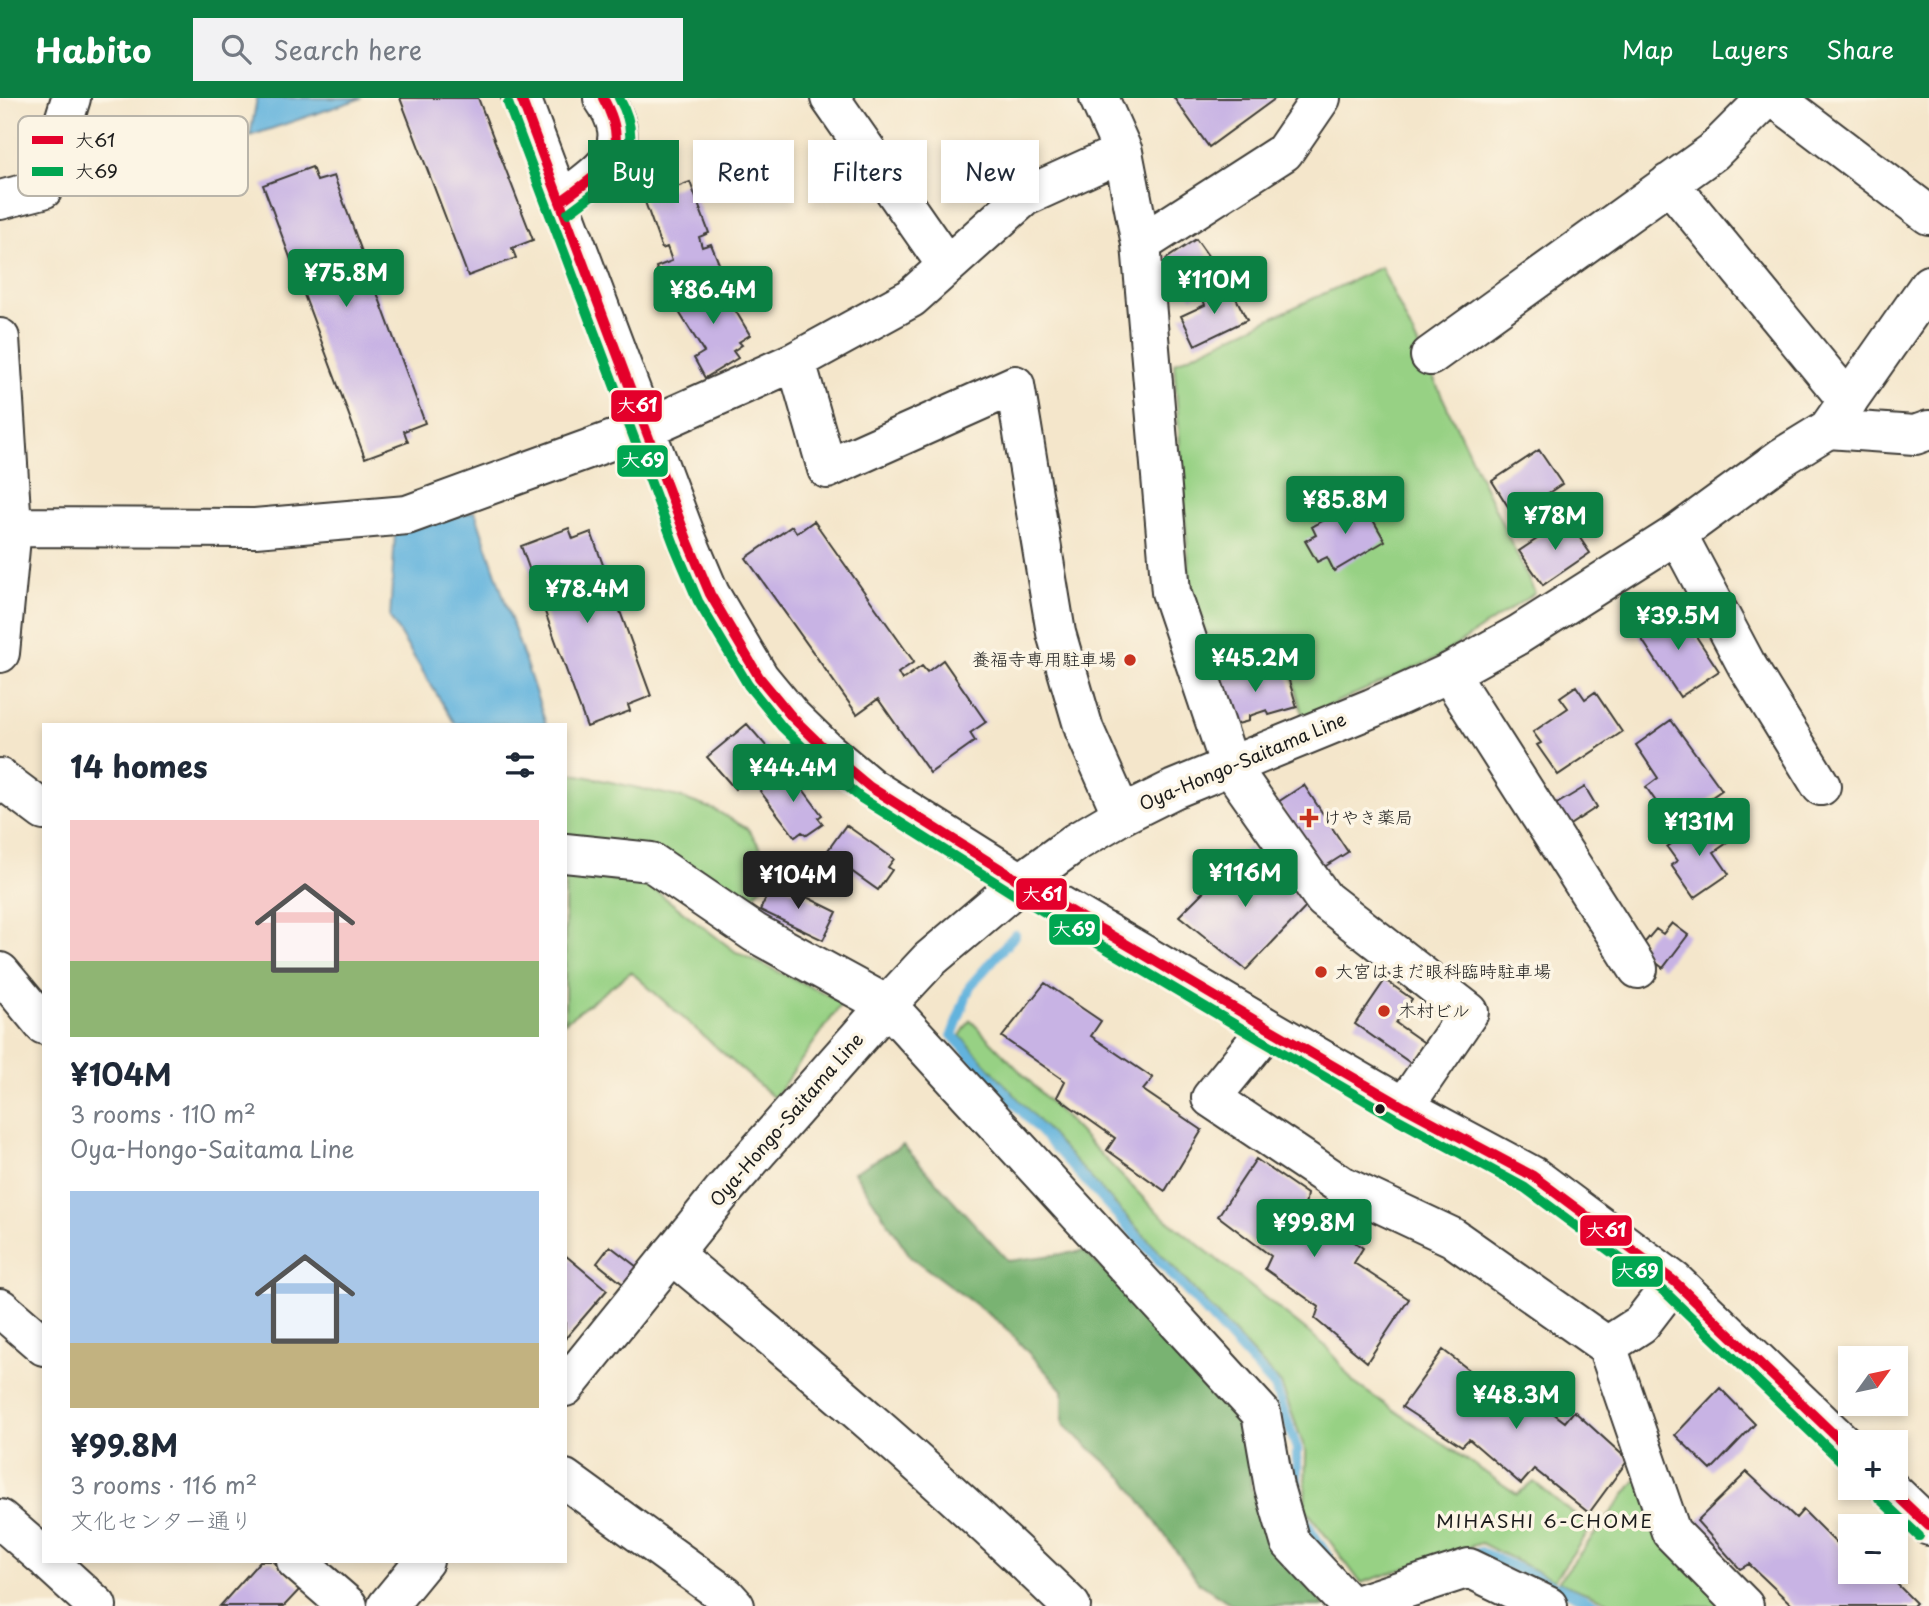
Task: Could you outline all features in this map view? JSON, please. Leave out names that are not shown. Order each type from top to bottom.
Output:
[{"type":"street","points":[[65,116],[71,98]]},
{"type":"street","points":[[521,98],[710,594],[759,677],[792,717],[870,787],[1021,882],[1404,1107],[1533,1176],[1674,1281],[1838,1438]]},
{"type":"street","points":[[561,202],[599,172],[614,153],[617,130],[612,112],[603,98]]},
{"type":"street","points":[[830,98],[947,266]]},
{"type":"street","points":[[1099,98],[1123,152],[1141,244],[1171,592],[1230,766],[1324,900],[1469,1012],[1404,1107]]},
{"type":"street","points":[[1141,244],[1284,152],[1321,98]]},
{"type":"street","points":[[1430,356],[1713,152],[1767,98]]},
{"type":"street","points":[[1775,98],[1929,215]]},
{"type":"street","points":[[12,527],[255,528],[407,515],[646,428],[796,361],[911,298],[1024,197],[1123,152]]},
{"type":"street","points":[[1669,183],[1838,415],[1924,441]]},
{"type":"street","points":[[0,200],[18,195]]},
{"type":"street","name":"Oya-Hongo-Saitama Line","points":[[567,1382],[723,1191],[887,1005],[929,960],[1021,882],[1076,842],[1174,789],[1372,708],[1449,673],[1518,635],[1677,534],[1838,415],[1929,285]]},
{"type":"street","points":[[0,338],[12,527],[0,653]]},
{"type":"street","points":[[796,361],[827,469],[1015,385],[1056,633],[1084,729],[1122,815]]},
{"type":"street","points":[[1677,534],[1746,664],[1821,786]]},
{"type":"street","points":[[1449,673],[1638,969]]},
{"type":"street","points":[[2,784],[42,810]]},
{"type":"street","points":[[567,853],[651,862],[755,933],[887,1005],[1261,1413],[1274,1488],[1290,1542],[1352,1606],[1469,1568],[1548,1606]]},
{"type":"street","points":[[0,972],[42,1023]]},
{"type":"street","points":[[1268,1028],[1211,1098],[1341,1185],[1452,1237],[1606,1346],[1671,1532],[1744,1606]]},
{"type":"street","points":[[672,1254],[818,1374],[991,1528],[1071,1606]]},
{"type":"street","points":[[1606,1346],[1642,1324],[1674,1281]]},
{"type":"street","points":[[0,1308],[42,1344]]},
{"type":"street","points":[[567,1480],[726,1596],[735,1606]]},
{"type":"street","points":[[1902,1500],[1929,1526]]},
{"type":"street","points":[[0,1519],[42,1555]]},
{"type":"street","points":[[50,1563],[97,1606]]},
{"type":"street","points":[[298,1563],[348,1606]]},
{"type":"street","points":[[387,1606],[422,1563]]},
{"type":"green space","points":[[1381,267],[1535,593],[1435,659],[1303,717],[1287,656],[1219,675],[1190,583],[1174,363]]},
{"type":"green space","points":[[567,772],[679,797],[715,810],[748,829],[776,871],[742,909],[567,842]]},
{"type":"green space","points":[[567,872],[648,885],[736,952],[843,1002],[774,1098],[631,972],[567,1020]]},
{"type":"green space","points":[[970,1020],[1155,1210],[1328,1348],[1354,1383],[1517,1494],[1534,1482],[1591,1528],[1554,1580],[1481,1543],[1361,1583],[1305,1508],[1306,1452],[1281,1384],[960,1036]]},
{"type":"green space","points":[[903,1145],[1008,1261],[1084,1251],[1248,1415],[1251,1487],[1298,1577],[1325,1606],[1234,1606],[1198,1582],[1126,1480],[1063,1424],[1063,1390],[1003,1325],[911,1257],[854,1172]]},
{"type":"green space","points":[[1640,1475],[1728,1606],[1619,1606],[1558,1582]]},
{"type":"water","points":[[257,98],[362,98],[250,136]]},
{"type":"water","points":[[475,511],[546,723],[454,723],[390,618],[395,533]]},
{"type":"building","points":[[400,98],[478,98],[533,240],[512,248],[516,258],[468,276]]},
{"type":"building","points":[[1174,98],[1276,98],[1209,147]]},
{"type":"building","points":[[312,167],[317,181],[334,176],[425,423],[404,431],[408,442],[365,458],[263,185]]},
{"type":"building","points":[[690,182],[693,203],[698,203],[709,233],[699,237],[702,247],[711,244],[722,271],[665,292],[656,267],[672,261],[667,247],[662,249],[645,203],[679,203],[679,186]]},
{"type":"building","points":[[1196,239],[1223,277],[1192,298],[1166,259]]},
{"type":"building","points":[[716,278],[750,335],[739,342],[742,345],[733,351],[738,358],[705,378],[694,358],[704,352],[674,304]]},
{"type":"building","points":[[1230,286],[1247,320],[1195,345],[1181,316],[1205,305],[1203,299]]},
{"type":"building","points":[[1539,450],[1562,484],[1514,516],[1492,481]]},
{"type":"building","points":[[1361,499],[1385,541],[1334,571],[1327,557],[1317,562],[1305,541],[1316,535],[1312,527]]},
{"type":"building","points":[[1567,519],[1590,553],[1543,585],[1519,551]]},
{"type":"building","points":[[814,521],[914,662],[898,673],[902,680],[922,666],[927,672],[943,660],[986,722],[970,733],[975,741],[930,773],[878,699],[857,714],[746,558],[792,526],[797,533]]},
{"type":"building","points":[[569,528],[573,539],[591,532],[651,696],[628,705],[630,711],[587,727],[521,546]]},
{"type":"building","points":[[1676,606],[1719,671],[1680,697],[1637,632]]},
{"type":"building","points":[[1283,661],[1297,707],[1269,715],[1267,710],[1249,716],[1249,721],[1226,727],[1212,683]]},
{"type":"building","points":[[1576,686],[1585,699],[1595,692],[1622,732],[1558,775],[1537,745],[1541,743],[1533,732],[1568,708],[1560,697]]},
{"type":"building","points":[[1671,720],[1722,790],[1672,825],[1646,787],[1658,778],[1636,745]]},
{"type":"building","points":[[747,724],[774,755],[735,789],[707,757]]},
{"type":"building","points":[[788,769],[822,815],[818,818],[823,824],[807,835],[802,832],[795,837],[760,791]]},
{"type":"building","points":[[1304,785],[1348,852],[1321,869],[1278,802]]},
{"type":"building","points":[[1585,787],[1597,807],[1568,826],[1555,805]]},
{"type":"building","points":[[1709,817],[1727,843],[1714,852],[1729,874],[1694,898],[1671,865],[1677,861],[1667,847]]},
{"type":"building","points":[[846,825],[894,859],[888,867],[892,870],[878,890],[844,866],[841,870],[823,857]]},
{"type":"building","points":[[1248,847],[1309,904],[1246,970],[1179,916]]},
{"type":"building","points":[[774,881],[837,912],[823,940],[760,910]]},
{"type":"building","points":[[1672,923],[1688,935],[1663,968],[1639,949],[1656,929],[1663,934]]},
{"type":"building","name":"木村ビル","points":[[1385,980],[1412,999],[1396,1023],[1426,1044],[1412,1064],[1355,1024]]},
{"type":"building","points":[[1045,983],[1101,1021],[1091,1036],[1153,1078],[1143,1090],[1202,1130],[1165,1191],[1107,1150],[1115,1138],[1057,1097],[1065,1081],[1002,1037]]},
{"type":"building","points":[[1256,1159],[1307,1194],[1305,1206],[1363,1248],[1354,1263],[1409,1299],[1367,1362],[1315,1319],[1319,1307],[1265,1269],[1271,1256],[1218,1216]]},
{"type":"building","points":[[610,1246],[637,1267],[623,1284],[597,1263]]},
{"type":"building","points":[[567,1257],[607,1290],[567,1337]]},
{"type":"building","points":[[1443,1350],[1497,1391],[1507,1378],[1565,1422],[1574,1411],[1628,1460],[1589,1513],[1534,1469],[1521,1484],[1469,1439],[1462,1446],[1402,1407]]},
{"type":"building","points":[[1720,1388],[1755,1424],[1711,1470],[1675,1435]]},
{"type":"building","points":[[1747,1472],[1796,1518],[1803,1510],[1838,1545],[1838,1584],[1897,1584],[1916,1603],[1913,1606],[1793,1606],[1749,1564],[1740,1569],[1697,1521]]},
{"type":"building","points":[[258,1563],[274,1563],[301,1588],[284,1606],[220,1606]]},
{"type":"waterway","points":[[1015,935],[970,986],[952,1035],[1275,1387],[1297,1449],[1297,1508],[1329,1559]]},
{"type":"waterway","points":[[1468,1556],[1481,1552],[1599,1606]]},
{"type":"transit line","name":"大61","points":[[521,98],[710,594],[759,677],[792,717],[870,787],[1021,882],[1404,1107],[1533,1176],[1674,1281],[1838,1438]]},
{"type":"transit line","name":"大61","points":[[560,202],[601,170],[615,148],[616,134],[603,98]]},
{"type":"transit line","name":"大69","points":[[568,213],[611,178],[628,151],[628,118],[619,98]]},
{"type":"transit line","name":"大69","points":[[508,103],[675,547],[698,601],[748,685],[782,727],[861,798],[1014,894],[1397,1119],[1525,1188],[1665,1292],[1838,1458]]},
{"type":"transit line","name":"大69","points":[[1881,1500],[1919,1536]]},
{"type":"transit line","name":"大61","points":[[1902,1500],[1929,1526]]},
{"type":"place","name":"養福寺専用駐車場","points":[[1130,660]]},
{"type":"place","name":"けやき薬局","points":[[1309,818]]},
{"type":"place","name":"大宮はまだ眼科臨時駐車場","points":[[1321,972]]},
{"type":"place","name":"木村ビル","points":[[1384,1011]]},
{"type":"district","name":"MIHASHI 6-CHOME","points":[[1545,1521]]}]
